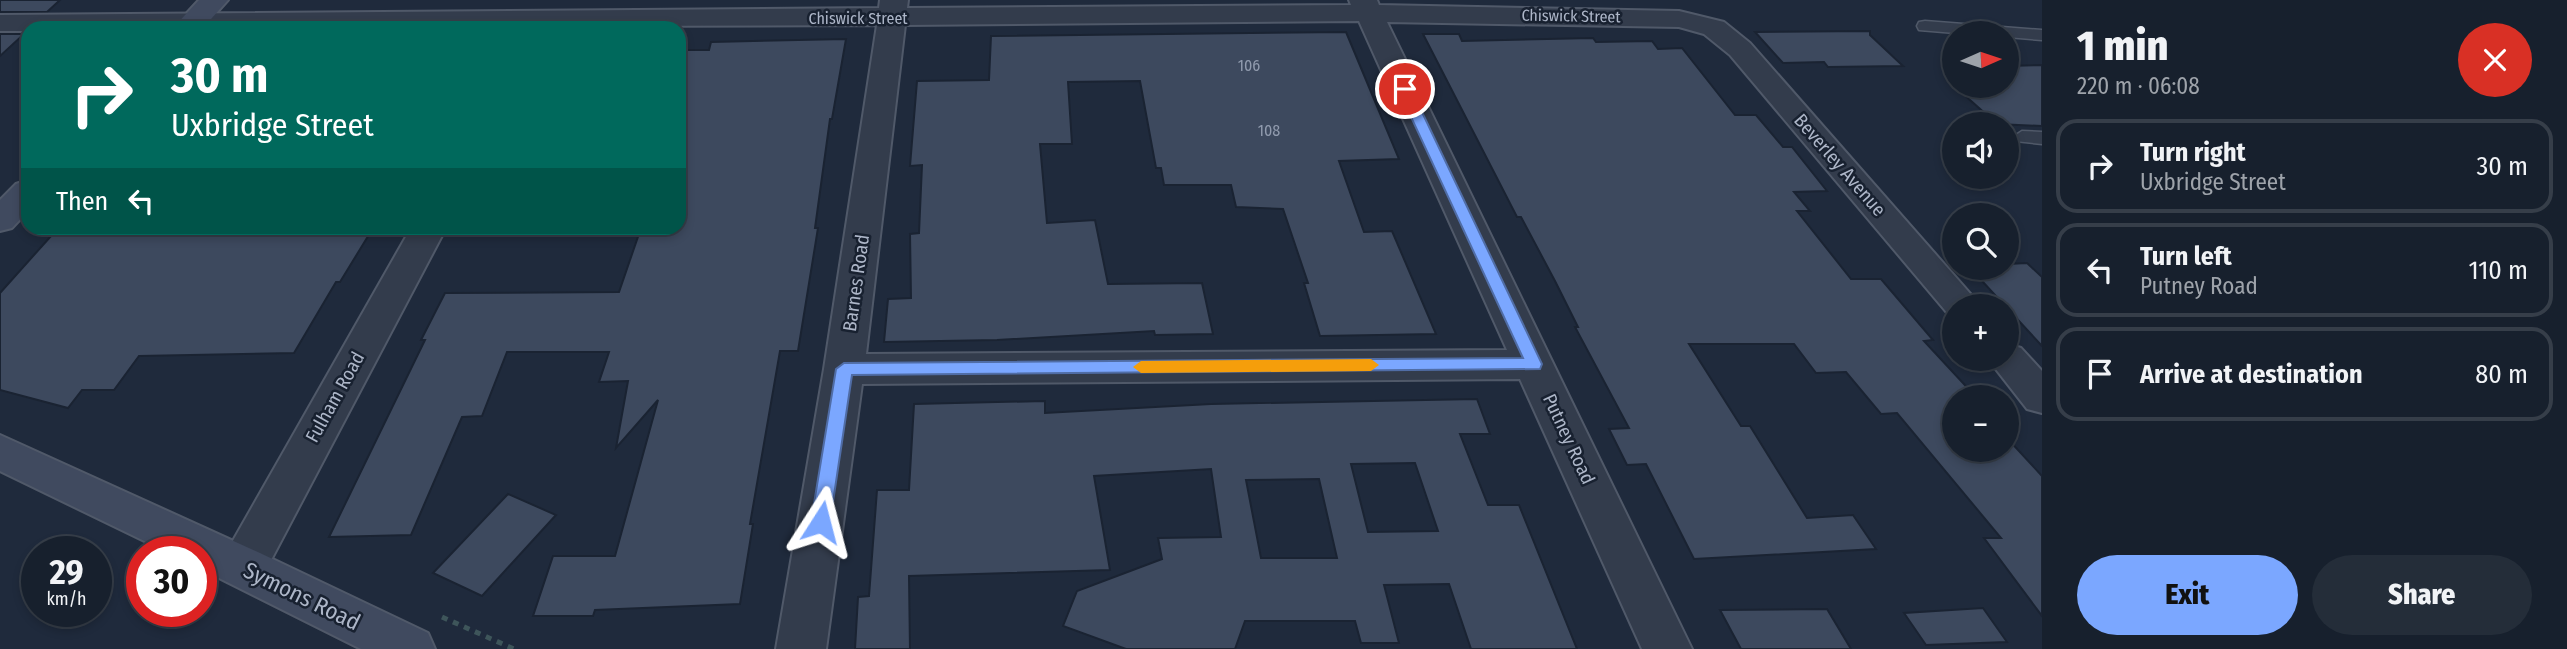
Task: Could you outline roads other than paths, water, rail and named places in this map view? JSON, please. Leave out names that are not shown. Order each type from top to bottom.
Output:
[{"type":"main road","points":[[194,21],[214,0]]},
{"type":"main road","points":[[0,220],[21,198]]},
{"type":"main road","name":"Symons Road","points":[[0,452],[21,470],[243,567],[410,649]]},
{"type":"street","name":"Chiswick Street","points":[[347,21],[893,9],[1366,7],[1679,19],[1714,28]]},
{"type":"street","name":"Putney Road","points":[[1366,7],[1667,649]]},
{"type":"street","name":"Barnes Road","points":[[801,649],[844,369],[893,9]]},
{"type":"street","name":"Chiswick Street","points":[[0,23],[21,23]]},
{"type":"street","name":"Beverley Avenue","points":[[1714,28],[1740,49],[1952,294]]},
{"type":"street","name":"Fulham Road","points":[[243,567],[424,235]]},
{"type":"street","points":[[844,369],[1534,364]]},
{"type":"street","points":[[2018,371],[2042,398]]},
{"type":"lane","points":[[1926,26],[2042,35]]},
{"type":"lane","points":[[2022,136],[2042,138]]}]
